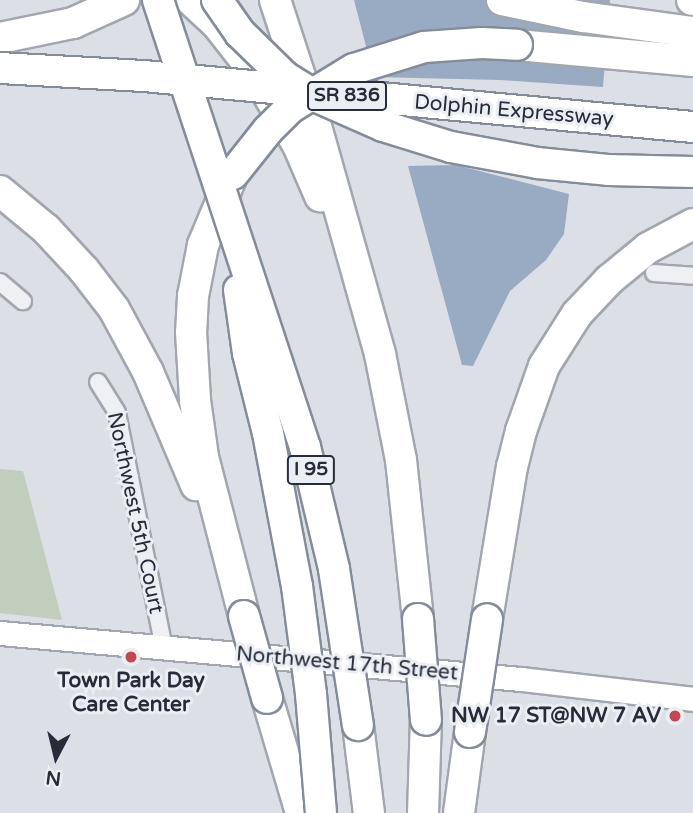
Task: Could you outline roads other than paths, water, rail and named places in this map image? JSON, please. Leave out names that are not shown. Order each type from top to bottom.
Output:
[{"type":"highway","points":[[0,38],[73,23],[124,0]]},
{"type":"highway","name":"I 95","points":[[158,0],[289,397],[326,526],[358,725],[369,813]]},
{"type":"highway","points":[[191,0],[217,24],[243,57],[285,121],[312,176],[336,240],[356,263]]},
{"type":"highway","points":[[217,0],[240,33],[285,76],[315,96],[383,126],[451,147],[537,163],[608,170],[693,172]]},
{"type":"highway","points":[[275,0],[356,263],[380,354],[401,460],[426,720],[423,813]]},
{"type":"highway","points":[[502,0],[583,17],[693,32]]},
{"type":"highway","points":[[300,813],[222,539],[198,425],[191,332],[198,262],[225,188],[268,130],[290,108],[335,79],[401,52],[455,44],[517,45],[693,61]]},
{"type":"highway","name":"Dolphin Expressway","points":[[0,68],[144,76],[693,127]]},
{"type":"highway","points":[[0,191],[46,229],[84,270],[114,309],[148,372],[203,508],[222,539]]},
{"type":"highway","points":[[230,223],[248,353],[268,433],[297,586],[313,716],[321,813]]},
{"type":"highway","points":[[458,813],[504,503],[521,431],[544,366],[558,340],[577,314],[628,264],[648,248],[693,225]]},
{"type":"street","points":[[654,273],[693,276]]},
{"type":"street","points":[[0,282],[23,301]]},
{"type":"street","name":"Northwest 5th Court","points":[[97,382],[117,413],[164,648]]},
{"type":"street","name":"Northwest 17th Street","points":[[0,633],[521,679],[693,699]]},
{"type":"water","points":[[354,0],[610,0],[603,87],[500,80],[374,77]]},
{"type":"water","points":[[456,165],[569,194],[564,234],[546,260],[510,291],[473,366],[462,365],[408,166]]},
{"type":"place","name":"Town Park Day Care Center","points":[[131,657]]},
{"type":"place","name":"NW 17 ST@NW 7 AV","points":[[675,716]]}]
